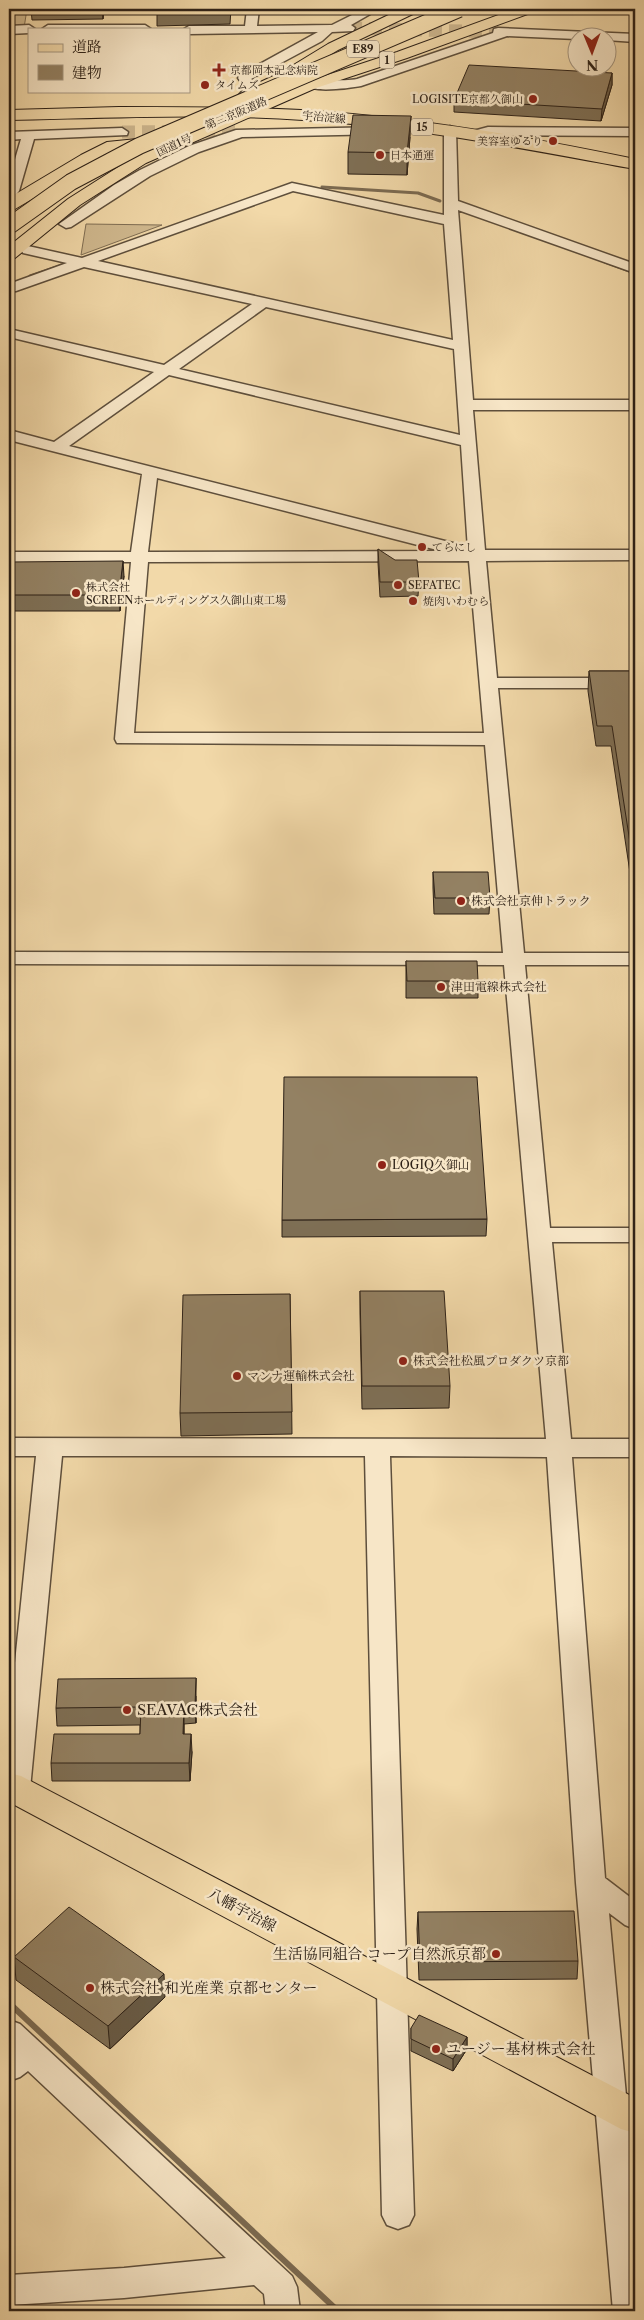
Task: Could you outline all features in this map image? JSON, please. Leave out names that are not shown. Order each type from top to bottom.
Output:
[{"type":"main road","name":"国道1号","points":[[9,221],[63,182],[137,144],[190,136],[206,112],[244,88],[287,75],[333,47],[412,9]]},
{"type":"main road","points":[[333,47],[378,33],[432,9]]},
{"type":"main road","points":[[402,55],[507,9]]},
{"type":"main road","name":"国道1号","points":[[9,254],[74,202],[136,163],[190,136],[311,85],[402,55],[528,9]]},
{"type":"main road","name":"第二京阪道路","points":[[9,226],[72,182],[139,146],[465,11]]},
{"type":"main road","name":"第二京阪道路","points":[[9,246],[58,206],[127,163],[183,136],[465,11]]},
{"type":"main road","points":[[9,270],[50,227],[79,206],[160,159],[178,151],[190,136],[170,116],[147,112]]},
{"type":"main road","name":"宇治淀線","points":[[9,114],[206,112],[335,118],[478,134],[635,164]]},
{"type":"main road","points":[[9,205],[87,158],[113,145],[137,144]]},
{"type":"main road","name":"八幡宇治線","points":[[12,1788],[623,2110]]},
{"type":"street","points":[[251,29],[253,9]]},
{"type":"street","points":[[244,88],[244,78],[318,38],[332,28],[373,9]]},
{"type":"street","points":[[190,30],[349,28]]},
{"type":"street","points":[[9,30],[28,29]]},
{"type":"street","points":[[311,85],[348,85],[360,82],[502,32],[635,38]]},
{"type":"street","points":[[66,224],[190,136],[241,133],[383,131],[421,127]]},
{"type":"street","points":[[450,130],[451,221],[470,442],[477,556],[491,684],[513,959],[559,1447],[591,1883],[623,2110],[630,2311]]},
{"type":"street","points":[[478,134],[488,130],[635,132]]},
{"type":"street","points":[[241,131],[383,131]]},
{"type":"street","points":[[9,136],[119,134]]},
{"type":"street","points":[[9,194],[12,191],[33,136]]},
{"type":"street","points":[[136,163],[160,159]]},
{"type":"street","points":[[11,288],[292,187],[451,221]]},
{"type":"street","points":[[451,203],[635,269]]},
{"type":"street","points":[[28,250],[461,346]]},
{"type":"street","points":[[592,254],[635,253]]},
{"type":"street","points":[[58,447],[264,302]]},
{"type":"street","points":[[9,333],[470,442]]},
{"type":"street","points":[[466,405],[635,404]]},
{"type":"street","points":[[9,435],[477,556]]},
{"type":"street","points":[[150,472],[139,557],[124,739],[495,739]]},
{"type":"street","points":[[9,557],[635,555]]},
{"type":"street","points":[[491,684],[635,683]]},
{"type":"street","points":[[9,958],[635,959]]},
{"type":"street","points":[[539,1235],[635,1235]]},
{"type":"street","points":[[9,1447],[635,1448]]},
{"type":"street","points":[[12,1788],[50,1447]]},
{"type":"street","points":[[377,1447],[394,1990],[398,2215]]},
{"type":"street","points":[[591,1883],[635,1917]]},
{"type":"street","points":[[16,2051],[280,2287],[283,2311]]},
{"type":"street","points":[[9,2290],[124,2283],[261,2269]]},
{"type":"shaded area","points":[[9,9],[27,9],[24,28],[9,28]]},
{"type":"shaded area","points":[[86,224],[162,225],[81,255]]},
{"type":"building","name":"LOGISITE京都久御山","points":[[469,65],[566,70],[566,78],[611,78],[602,109],[454,100]]},
{"type":"building","points":[[353,115],[411,116],[407,153],[348,152]]},
{"type":"building","points":[[378,549],[395,560],[417,560],[419,582],[380,582]]},
{"type":"building","points":[[123,561],[119,595],[9,595],[9,562]]},
{"type":"building","points":[[589,671],[635,671],[635,875],[612,726],[597,726]]},
{"type":"building","points":[[433,872],[488,872],[490,898],[435,898]]},
{"type":"building","points":[[406,961],[477,961],[478,981],[407,981]]},
{"type":"building","name":"LOGIQ久御山","points":[[284,1077],[477,1077],[487,1219],[282,1220]]},
{"type":"building","name":"株式会社松風プロダクツ京都","points":[[360,1291],[444,1291],[450,1386],[362,1386]]},
{"type":"building","name":"マンナ運輸株式会社","points":[[290,1294],[292,1412],[180,1413],[183,1295]]},
{"type":"building","points":[[196,1678],[195,1706],[184,1706],[183,1734],[191,1734],[189,1763],[51,1763],[54,1734],[140,1734],[141,1707],[56,1708],[58,1679]]},
{"type":"building","name":"株式会社 和光産業 京都センター","points":[[69,1907],[164,1974],[108,2026],[14,1957]]},
{"type":"building","name":"生活協同組合 コープ自然派京都","points":[[574,1911],[578,1961],[420,1962],[418,1912]]},
{"type":"building","points":[[419,2015],[467,2037],[453,2059],[411,2039],[411,2028]]},
{"type":"waterway","points":[[322,187],[418,193],[440,201]]},
{"type":"waterway","points":[[605,262],[635,273]]},
{"type":"waterway","points":[[30,276],[60,266]]},
{"type":"waterway","points":[[9,2003],[338,2311]]},
{"type":"tunnel","points":[[349,28],[498,32]]},
{"type":"tunnel","points":[[122,132],[241,131]]},
{"type":"place","name":"京都岡本記念病院","points":[[219,70]]},
{"type":"place","name":"タイムズ","points":[[205,85]]},
{"type":"place","name":"LOGISITE京都久御山","points":[[533,99]]},
{"type":"place","name":"美容室ゆるり","points":[[553,141]]},
{"type":"place","name":"日本通運","points":[[380,155]]},
{"type":"place","name":"てらにし","points":[[422,547]]},
{"type":"place","name":"SEFATEC","points":[[398,585]]},
{"type":"place","name":"株式会社 SCREENホールディングス久御山東工場","points":[[76,593]]},
{"type":"place","name":"焼肉いわむら","points":[[413,601]]},
{"type":"place","name":"株式会社京伸トラック","points":[[461,901]]},
{"type":"place","name":"津田電線株式会社","points":[[441,987]]},
{"type":"place","name":"LOGIQ久御山","points":[[382,1165]]},
{"type":"place","name":"株式会社松風プロダクツ京都","points":[[403,1361]]},
{"type":"place","name":"マンナ運輸株式会社","points":[[237,1376]]},
{"type":"place","name":"SEAVAC株式会社","points":[[127,1710]]},
{"type":"place","name":"生活協同組合 コープ自然派京都","points":[[496,1954]]},
{"type":"place","name":"株式会社 和光産業 京都センター","points":[[90,1988]]},
{"type":"place","name":"ユージー基材株式会社","points":[[436,2049]]}]
